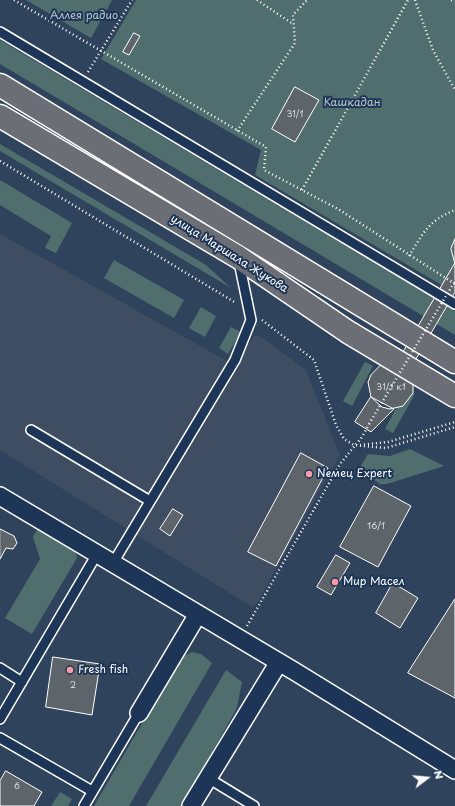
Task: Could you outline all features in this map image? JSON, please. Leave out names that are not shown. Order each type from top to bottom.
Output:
[{"type":"main road","points":[[0,85],[455,362]]},
{"type":"main road","name":"улица Маршала Жукова","points":[[0,116],[238,257],[348,332],[455,396]]},
{"type":"street","points":[[0,496],[279,662],[455,770]]},
{"type":"street","points":[[139,714],[198,614]]},
{"type":"street","points":[[191,806],[279,662]]},
{"type":"lane","points":[[0,32],[455,304]]},
{"type":"lane","points":[[113,563],[234,360],[251,320],[238,257]]},
{"type":"lane","points":[[31,430],[150,501]]},
{"type":"lane","points":[[0,719],[98,554]]},
{"type":"lane","points":[[0,668],[22,682]]},
{"type":"lane","points":[[84,806],[139,714]]},
{"type":"lane","points":[[0,738],[92,792]]},
{"type":"lane","points":[[208,778],[254,806]]},
{"type":"path","points":[[14,0],[266,147],[264,170],[338,210],[409,256],[455,283],[362,437],[340,464],[240,639]]},
{"type":"path","points":[[83,81],[132,0]]},
{"type":"path","points":[[257,0],[294,24]]},
{"type":"path","points":[[237,131],[295,43],[293,15],[307,0]]},
{"type":"path","points":[[302,190],[408,0]]},
{"type":"path","points":[[415,0],[433,50],[455,90]]},
{"type":"path","points":[[451,0],[455,1]]},
{"type":"path","points":[[0,161],[249,311],[314,360],[336,425],[344,439],[354,446],[386,448],[455,427]]},
{"type":"path","points":[[409,256],[429,224],[440,216],[455,210]]},
{"type":"path","points":[[354,446],[388,442],[455,422]]},
{"type":"shaded area","points":[[0,234],[236,366],[254,336],[259,335],[306,370],[340,455],[257,603],[252,607],[0,450]]},
{"type":"green space","name":"Аллея радио","points":[[26,0],[112,0],[91,38]]},
{"type":"green space","name":"Кашкадан","points":[[136,0],[455,0],[455,293],[255,175],[261,150],[101,59]]},
{"type":"green space","points":[[0,40],[455,311],[455,335],[0,64]]},
{"type":"green space","points":[[0,144],[206,265],[231,288],[0,151]]},
{"type":"green space","points":[[0,180],[72,223],[56,253],[45,248],[51,236],[0,205]]},
{"type":"green space","points":[[114,260],[184,300],[174,318],[104,278]]},
{"type":"green space","points":[[201,307],[216,316],[205,337],[189,328]]},
{"type":"green space","points":[[231,327],[241,332],[228,354],[219,348]]},
{"type":"green space","points":[[365,362],[373,366],[352,406],[343,401]]},
{"type":"green space","points":[[406,389],[415,394],[393,433],[385,429]]},
{"type":"green space","points":[[410,449],[444,466],[387,484],[380,484],[359,469],[368,454],[390,456]]},
{"type":"green space","points":[[42,528],[75,550],[77,558],[32,634],[5,618],[40,559],[33,537],[36,531]]},
{"type":"green space","points":[[192,652],[201,654],[212,663],[129,806],[94,806],[173,670],[184,656]]},
{"type":"green space","points":[[226,670],[242,682],[237,707],[181,806],[146,806]]},
{"type":"green space","points":[[60,792],[72,799],[68,806],[51,806]]},
{"type":"building","points":[[134,33],[140,36],[129,55],[123,52]]},
{"type":"building","points":[[295,87],[319,100],[295,142],[272,129]]},
{"type":"building","points":[[455,239],[455,264],[451,249]]},
{"type":"building","points":[[455,263],[455,292],[409,371],[397,363]]},
{"type":"building","points":[[381,365],[413,378],[413,393],[403,406],[390,409],[382,407],[371,397],[368,382],[371,375]]},
{"type":"building","points":[[371,397],[394,409],[371,432],[355,422]]},
{"type":"building","points":[[301,453],[328,468],[276,566],[248,552]]},
{"type":"building","points":[[374,486],[411,506],[378,567],[340,547]]},
{"type":"building","points":[[173,509],[183,515],[170,536],[160,529]]},
{"type":"building","points":[[0,529],[14,536],[17,543],[13,549],[6,548],[0,559]]},
{"type":"building","points":[[336,555],[350,563],[331,595],[317,587]]},
{"type":"building","points":[[393,583],[418,598],[400,628],[376,613]]},
{"type":"building","points":[[455,599],[455,698],[408,673]]},
{"type":"building","points":[[53,657],[100,664],[92,715],[46,707]]},
{"type":"building","points":[[6,771],[42,792],[34,806],[0,806],[0,781]]},
{"type":"place","name":"Nемец Expert","points":[[309,474]]},
{"type":"place","name":"Мир Масел","points":[[335,582]]},
{"type":"place","name":"Fresh fish","points":[[70,670]]}]
